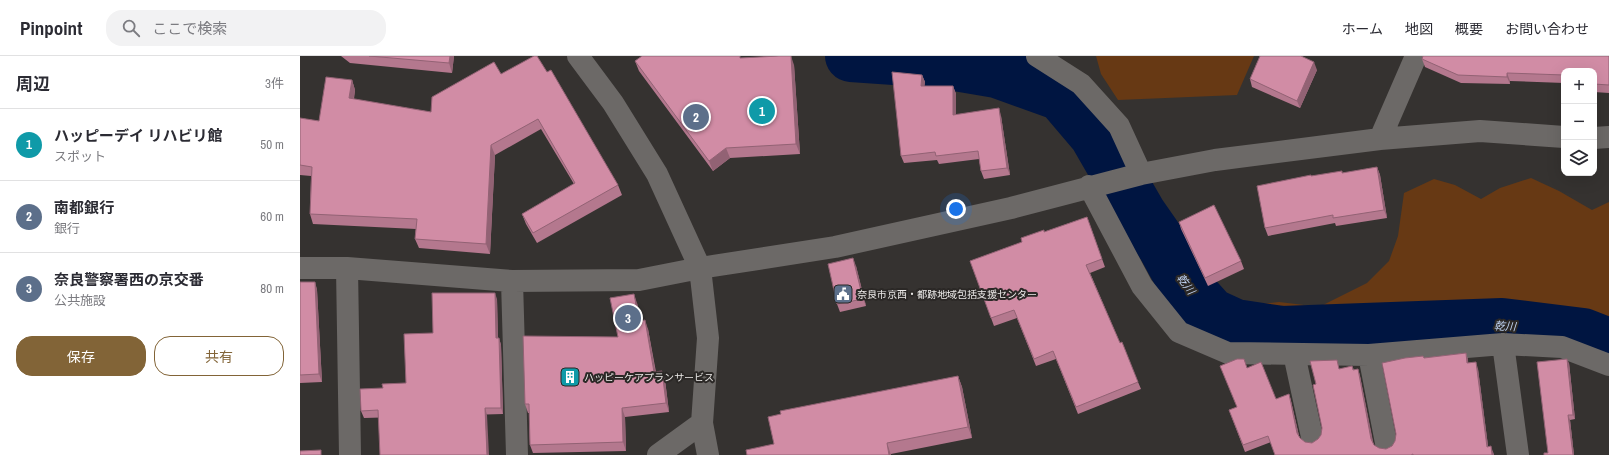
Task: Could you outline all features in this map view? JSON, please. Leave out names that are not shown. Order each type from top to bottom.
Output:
[{"type":"street","points":[[578,56],[613,103],[657,174],[700,268],[708,338],[702,423],[708,455]]},
{"type":"street","points":[[1037,56],[1081,84],[1119,126],[1141,174]]},
{"type":"street","points":[[1380,138],[1416,56]]},
{"type":"street","points":[[300,268],[347,268],[512,281],[639,280],[700,268],[835,246],[1011,208],[1089,186],[1141,174],[1215,160],[1380,138],[1480,131],[1561,137]]},
{"type":"street","points":[[1597,138],[1609,136]]},
{"type":"street","points":[[1089,186],[1142,286],[1179,332],[1228,353],[1368,356],[1503,344],[1562,347],[1609,365]]},
{"type":"street","points":[[347,268],[350,455]]},
{"type":"street","points":[[512,281],[517,455]]},
{"type":"street","points":[[1503,344],[1518,455]]},
{"type":"street","points":[[1294,354],[1312,437]]},
{"type":"street","points":[[1368,356],[1386,443]]},
{"type":"street","points":[[658,455],[702,423]]},
{"type":"shaded area","points":[[1096,56],[1254,56],[1237,95],[1118,100],[1101,74]]},
{"type":"shaded area","points":[[1531,178],[1559,191],[1592,210],[1609,202],[1609,334],[1575,327],[1501,319],[1407,321],[1309,327],[1250,323],[1243,315],[1252,305],[1279,302],[1304,305],[1323,305],[1367,283],[1389,261],[1398,236],[1404,193],[1434,179],[1455,185],[1481,199],[1500,188]]},
{"type":"building","points":[[369,56],[450,56],[449,63]]},
{"type":"building","points":[[534,56],[537,56],[547,72],[551,70],[618,185],[533,233],[522,214],[575,183],[538,119],[491,145],[486,244],[415,239],[417,219],[310,214],[312,167],[300,165],[300,118],[319,121],[326,77],[352,80],[349,98],[431,112],[432,97],[494,62],[501,74]]},
{"type":"building","points":[[642,56],[740,56],[740,58],[791,56],[796,144],[726,148],[709,161],[635,61]]},
{"type":"building","points":[[1260,56],[1301,56],[1314,62],[1297,101],[1250,79]]},
{"type":"building","points":[[1423,56],[1609,56],[1609,85],[1597,84],[1597,68],[1561,68],[1561,75],[1507,73],[1507,77],[1458,75],[1422,59]]},
{"type":"building","points":[[892,72],[922,75],[921,86],[953,86],[953,115],[999,108],[1007,168],[981,171],[978,151],[936,156],[935,152],[901,156]]},
{"type":"building","points":[[1377,167],[1384,210],[1333,218],[1333,215],[1265,228],[1257,186],[1311,175],[1342,171],[1342,173]]},
{"type":"building","points":[[1214,205],[1241,261],[1205,278],[1179,222]]},
{"type":"building","points":[[1087,217],[1102,259],[1086,265],[1120,343],[1122,342],[1138,382],[1076,407],[1053,351],[1034,359],[1014,310],[991,318],[970,261],[1022,242],[1021,238],[1044,230],[1044,232]]},
{"type":"building","points":[[853,258],[863,299],[837,304],[828,264]]},
{"type":"building","points":[[300,282],[315,282],[319,374],[300,375]]},
{"type":"building","points":[[432,293],[495,293],[496,338],[499,338],[501,408],[485,408],[487,455],[380,455],[378,410],[361,411],[360,389],[383,388],[382,384],[406,383],[404,334],[433,333]]},
{"type":"building","points":[[634,294],[639,321],[645,320],[654,372],[662,371],[666,403],[622,408],[623,442],[530,445],[529,404],[525,404],[523,336],[618,337],[610,298]]},
{"type":"building","points":[[1466,353],[1467,363],[1476,362],[1487,447],[1491,446],[1492,455],[1275,455],[1268,436],[1243,445],[1229,410],[1237,407],[1220,366],[1237,359],[1244,359],[1247,368],[1261,362],[1276,399],[1289,394],[1297,433],[1300,438],[1305,442],[1312,443],[1321,435],[1322,428],[1313,385],[1316,384],[1310,361],[1337,360],[1339,369],[1352,366],[1353,370],[1358,369],[1371,439],[1374,445],[1379,448],[1386,449],[1392,446],[1395,441],[1396,434],[1382,363],[1405,358],[1423,356],[1424,358]]},
{"type":"building","points":[[1567,359],[1573,415],[1568,415],[1573,455],[1544,455],[1544,453],[1548,453],[1537,362]]},
{"type":"building","points":[[958,376],[968,427],[887,443],[889,455],[747,455],[746,450],[774,444],[768,417],[781,414],[780,411]]},
{"type":"building","points":[[321,450],[321,455],[300,455],[300,451]]},
{"type":"waterway","name":"乾川","points":[[851,56],[938,62],[997,72],[1061,95],[1095,135],[1140,213],[1163,246],[1184,284],[1211,314],[1235,325],[1282,332],[1502,324],[1583,334],[1609,344]]},
{"type":"place","name":"ハッピーデイ リハビリ館","points":[[762,111]]},
{"type":"place","name":"南都銀行","points":[[696,117]]},
{"type":"place","name":"奈良市京西・都跡地域包括支援センター","points":[[843,294]]},
{"type":"place","name":"奈良警察署西の京交番","points":[[628,318]]},
{"type":"place","name":"ハッピーケアプランサービス","points":[[570,377]]}]
